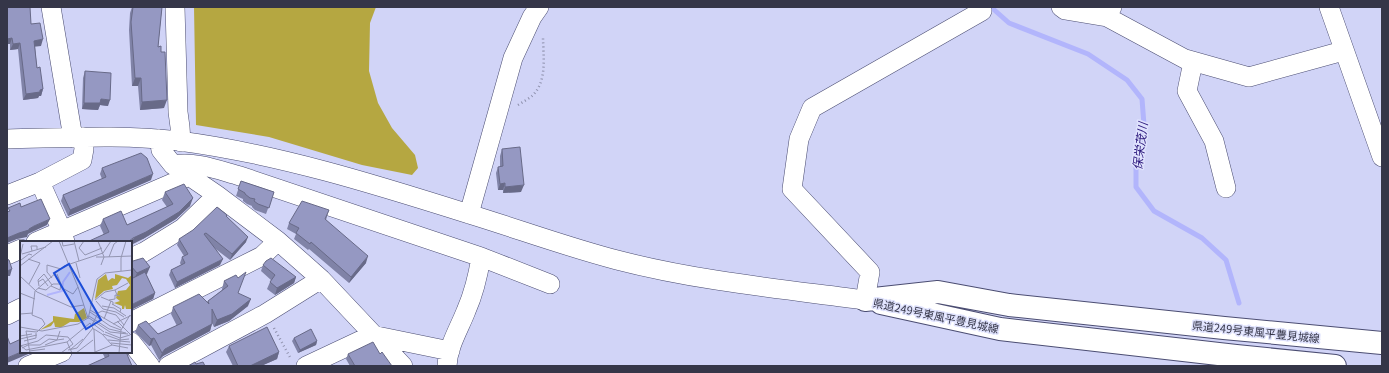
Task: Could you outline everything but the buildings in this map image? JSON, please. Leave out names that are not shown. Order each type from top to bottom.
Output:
[{"type":"main road","name":"県道249号東風平豊見城線","points":[[865,300],[938,292],[1009,305],[1232,329],[1382,343]]},
{"type":"main road","name":"県道249号東風平豊見城線","points":[[865,300],[1000,329],[1237,361],[1335,366]]},
{"type":"street","points":[[7,195],[40,182],[82,160],[84,150],[78,137],[51,7]]},
{"type":"street","points":[[175,7],[180,142]]},
{"type":"street","points":[[1061,7],[1065,10],[1110,12],[1185,59],[1249,77],[1343,51]]},
{"type":"street","points":[[1329,7],[1343,51],[1382,157]]},
{"type":"street","points":[[7,139],[78,137],[159,139],[276,158],[469,214],[616,260],[718,280],[865,300],[870,272],[792,190],[799,139],[812,108],[982,11]]},
{"type":"street","points":[[469,214],[513,58],[536,12]]},
{"type":"street","points":[[1193,62],[1187,91],[1214,141],[1226,188]]},
{"type":"street","points":[[159,139],[161,150],[173,165],[217,195],[278,241],[321,279],[372,335],[403,366]]},
{"type":"street","points":[[173,165],[202,165],[232,174],[481,257],[550,284]]},
{"type":"street","points":[[41,241],[64,236],[189,176]]},
{"type":"street","points":[[40,182],[64,236]]},
{"type":"street","points":[[132,258],[144,252],[183,228],[217,195]]},
{"type":"street","points":[[132,321],[262,256],[278,241]]},
{"type":"street","points":[[7,255],[20,249]]},
{"type":"street","points":[[299,363],[372,335],[448,358],[476,284],[481,257]]},
{"type":"street","points":[[168,366],[265,314],[321,279]]},
{"type":"street","points":[[7,315],[20,308]]},
{"type":"street","points":[[132,343],[150,366]]},
{"type":"street","points":[[28,366],[60,353]]},
{"type":"path","points":[[496,114],[508,112],[532,95],[542,78],[543,30],[536,12]]},
{"type":"path","points":[[265,314],[299,363]]},
{"type":"shaded area","points":[[194,7],[376,7],[370,23],[369,71],[378,103],[392,128],[415,155],[418,168],[412,175],[362,165],[269,137],[196,125]]},
{"type":"waterway","name":"保栄茂川","points":[[991,7],[1009,23],[1088,54],[1127,80],[1142,99],[1144,125],[1136,166],[1136,187],[1154,211],[1202,238],[1226,260],[1239,303]]}]
